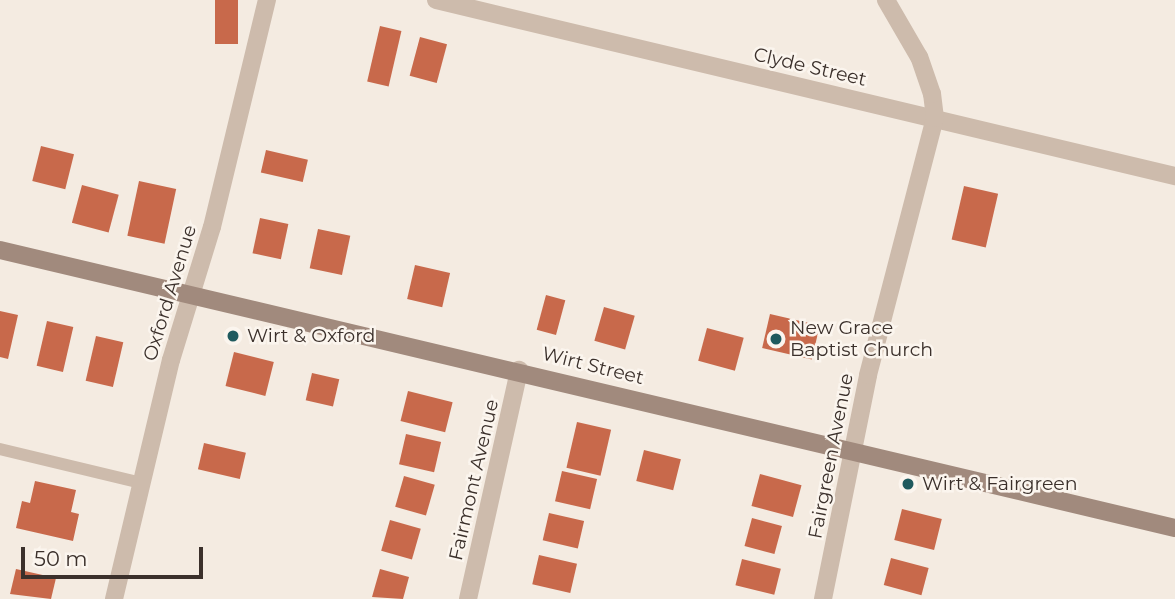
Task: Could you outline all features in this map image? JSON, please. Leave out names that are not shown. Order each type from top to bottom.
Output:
[{"type":"main road","name":"Wirt Street","points":[[0,250],[519,370],[1175,528]]},
{"type":"street","name":"Oxford Avenue","points":[[114,599],[267,0]]},
{"type":"street","name":"Clyde Street","points":[[436,0],[1175,176]]},
{"type":"street","points":[[886,0],[919,57],[932,94],[935,118]]},
{"type":"street","name":"Fairgreen Avenue","points":[[823,599],[868,375],[935,118]]},
{"type":"street","name":"Fairmont Avenue","points":[[468,599],[508,434],[519,370]]},
{"type":"lane","points":[[0,449],[142,483]]},
{"type":"building","points":[[215,0],[238,0],[238,44],[215,44]]},
{"type":"building","points":[[380,26],[401,31],[389,86],[367,82]]},
{"type":"building","points":[[420,37],[447,44],[437,83],[410,76]]},
{"type":"building","points":[[41,146],[74,154],[65,189],[32,181]]},
{"type":"building","points":[[266,150],[308,160],[303,182],[261,172]]},
{"type":"building","points":[[139,181],[176,189],[165,244],[127,236]]},
{"type":"building","points":[[82,185],[119,195],[109,233],[72,223]]},
{"type":"building","points":[[964,186],[998,194],[986,247],[952,240]]},
{"type":"building","points":[[260,218],[288,224],[281,259],[253,253]]},
{"type":"building","points":[[318,229],[350,236],[342,275],[310,268]]},
{"type":"building","points":[[415,265],[450,273],[442,307],[407,299]]},
{"type":"building","points":[[546,295],[565,300],[556,335],[537,330]]},
{"type":"building","points":[[604,307],[635,316],[625,349],[594,341]]},
{"type":"building","points":[[0,311],[18,315],[8,359],[0,357]]},
{"type":"building","points":[[770,314],[820,325],[812,360],[762,348]]},
{"type":"building","points":[[47,321],[73,327],[63,372],[37,366]]},
{"type":"building","points":[[707,328],[744,338],[735,371],[698,361]]},
{"type":"building","points":[[96,336],[123,342],[113,387],[86,381]]},
{"type":"building","points":[[234,352],[274,362],[265,396],[226,386]]},
{"type":"building","points":[[312,373],[339,379],[333,407],[306,400]]},
{"type":"building","points":[[408,391],[453,402],[445,432],[401,421]]},
{"type":"building","points":[[577,422],[611,430],[601,476],[566,468]]},
{"type":"building","points":[[406,434],[441,442],[434,472],[399,464]]},
{"type":"building","points":[[204,443],[246,453],[240,479],[198,469]]},
{"type":"building","points":[[644,450],[681,459],[673,490],[636,481]]},
{"type":"building","points":[[562,471],[597,479],[590,509],[555,501]]},
{"type":"building","points":[[760,474],[802,485],[793,517],[751,506]]},
{"type":"building","points":[[404,476],[435,485],[426,516],[395,507]]},
{"type":"building","points":[[35,481],[76,490],[71,512],[79,514],[73,541],[16,528],[22,501],[30,503]]},
{"type":"building","points":[[902,509],[942,519],[934,550],[894,540]]},
{"type":"building","points":[[549,513],[584,521],[578,548],[543,540]]},
{"type":"building","points":[[752,518],[782,526],[774,554],[744,546]]},
{"type":"building","points":[[390,520],[421,529],[412,560],[381,551]]},
{"type":"building","points":[[539,555],[577,564],[570,593],[532,584]]},
{"type":"building","points":[[891,558],[929,568],[921,595],[884,585]]},
{"type":"building","points":[[742,559],[781,569],[774,595],[735,585]]},
{"type":"building","points":[[16,569],[56,578],[51,599],[10,594]]},
{"type":"building","points":[[380,569],[409,577],[403,599],[372,597]]},
{"type":"place","name":"Wirt & Oxford","points":[[233,336]]},
{"type":"place","name":"New Grace Baptist Church","points":[[776,339]]},
{"type":"place","name":"Wirt & Fairgreen","points":[[908,484]]}]
